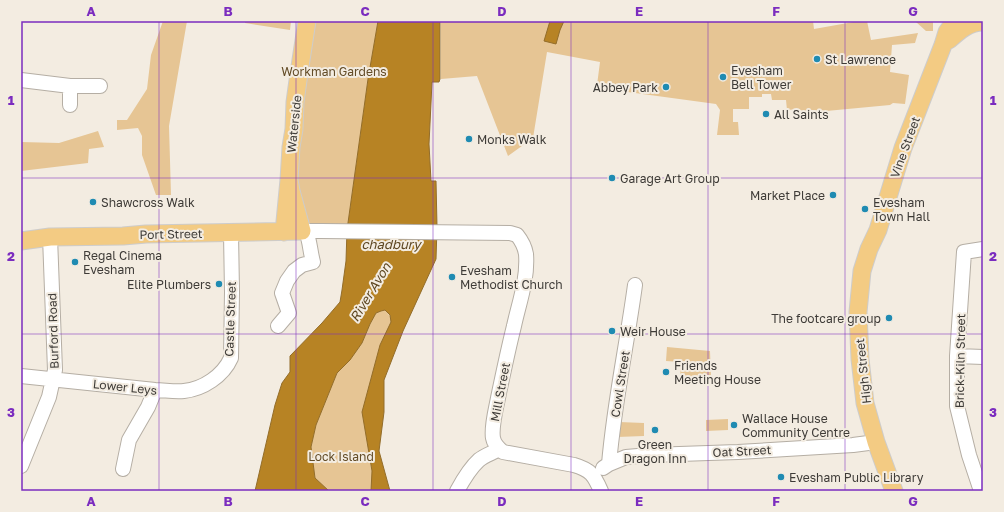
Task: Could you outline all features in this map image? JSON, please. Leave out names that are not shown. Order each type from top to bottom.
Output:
[{"type":"main road","name":"Waterside","points":[[284,232],[290,180],[295,102],[307,21]]},
{"type":"main road","name":"Vine Street","points":[[869,249],[878,230],[903,148],[947,32],[955,21]]},
{"type":"main road","name":"Vine Street","points":[[943,45],[963,28],[971,24],[983,22]]},
{"type":"main road","name":"Waterside","points":[[290,180],[296,212],[304,231]]},
{"type":"main road","name":"Port Street","points":[[21,241],[50,237],[304,231]]},
{"type":"main road","name":"High Street","points":[[869,249],[862,271],[858,312],[860,359],[865,403],[876,442],[894,491]]},
{"type":"street","points":[[21,80],[70,86],[100,86]]},
{"type":"street","points":[[70,86],[70,105]]},
{"type":"street","points":[[278,326],[288,314],[282,293],[287,281],[294,271],[302,265],[313,262],[309,247],[309,239],[304,231]]},
{"type":"street","name":"Port Street","points":[[304,231],[510,233],[517,235]]},
{"type":"street","name":"Castle Street","points":[[196,388],[216,377],[226,367],[231,358],[231,233]]},
{"type":"street","name":"Mill Street","points":[[499,449],[494,443],[492,436],[494,417],[525,282],[526,252],[517,235]]},
{"type":"street","name":"Burford Road","points":[[21,466],[49,397],[55,370],[50,237]]},
{"type":"street","name":"Brick-Kiln Street","points":[[981,491],[969,455],[957,406],[957,356],[964,252],[983,249]]},
{"type":"street","name":"Cowl Street","points":[[609,464],[613,425],[635,285]]},
{"type":"street","points":[[957,356],[983,358]]},
{"type":"street","name":"Lower Leys","points":[[21,376],[155,390],[185,391],[196,388]]},
{"type":"street","points":[[123,469],[128,440],[148,407],[155,390]]},
{"type":"street","name":"Oat Street","points":[[609,464],[626,457],[650,455],[738,452],[853,445],[876,442]]},
{"type":"street","points":[[457,491],[470,470],[480,459],[499,449],[503,452],[584,468],[595,477],[601,491]]},
{"type":"street","points":[[595,477],[609,464]]},
{"type":"green space","points":[[163,21],[187,21],[169,126],[171,195],[156,195],[142,155],[142,136],[138,128],[117,130],[117,120],[127,120],[147,89],[151,55]]},
{"type":"green space","points":[[245,21],[291,21],[290,30],[245,23]]},
{"type":"green space","name":"Workman Gardens","points":[[307,21],[378,21],[368,79],[347,230],[306,231],[296,212],[299,73]]},
{"type":"green space","points":[[441,21],[813,21],[814,29],[867,21],[871,40],[918,33],[915,43],[892,45],[890,72],[909,75],[905,104],[893,103],[890,105],[805,113],[799,109],[787,110],[786,100],[772,100],[771,94],[762,94],[762,97],[749,97],[749,109],[733,109],[733,122],[738,122],[739,135],[717,135],[720,110],[716,104],[613,90],[597,85],[600,62],[547,52],[533,138],[508,156],[477,76],[441,79]]},
{"type":"green space","points":[[916,21],[933,21],[933,31],[926,31]]},
{"type":"green space","points":[[98,131],[104,147],[89,149],[88,163],[21,171],[21,142],[59,143]]},
{"type":"green space","name":"Lock Island","points":[[385,310],[394,321],[369,456],[372,471],[372,491],[329,491],[315,478],[311,447],[316,425],[337,373],[362,343],[376,313]]},
{"type":"green space","points":[[667,347],[710,351],[711,377],[680,378],[681,362],[666,361]]},
{"type":"green space","points":[[728,419],[728,430],[706,431],[706,420]]},
{"type":"green space","points":[[619,422],[644,423],[644,436],[617,437]]},
{"type":"water","name":"chadbury","points":[[378,21],[440,21],[440,79],[439,82],[432,82],[429,144],[431,181],[436,181],[436,259],[403,331],[384,380],[384,412],[379,451],[390,491],[371,491],[372,471],[362,412],[380,345],[391,322],[390,315],[385,310],[376,313],[362,343],[350,360],[337,373],[316,425],[311,447],[315,478],[329,491],[255,491],[275,405],[282,383],[290,372],[290,356],[340,302],[346,261],[347,230],[368,79]]},
{"type":"water","points":[[550,21],[564,21],[556,44],[544,41]]},
{"type":"place","name":"St Lawrence","points":[[817,59]]},
{"type":"place","name":"Evesham Bell Tower","points":[[723,77]]},
{"type":"place","name":"Abbey Park","points":[[666,87]]},
{"type":"place","name":"All Saints","points":[[766,114]]},
{"type":"place","name":"Monks Walk","points":[[469,139]]},
{"type":"place","name":"Garage Art Group","points":[[612,178]]},
{"type":"place","name":"Market Place","points":[[833,195]]},
{"type":"place","name":"Shawcross Walk","points":[[93,202]]},
{"type":"place","name":"Evesham Town Hall","points":[[865,209]]},
{"type":"place","name":"Regal Cinema Evesham","points":[[75,262]]},
{"type":"place","name":"Evesham Methodist Church","points":[[452,277]]},
{"type":"place","name":"Elite Plumbers","points":[[219,284]]},
{"type":"place","name":"The footcare group","points":[[889,318]]},
{"type":"place","name":"Weir House","points":[[612,331]]},
{"type":"place","name":"Friends Meeting House","points":[[666,372]]},
{"type":"place","name":"Wallace House Community Centre","points":[[734,425]]},
{"type":"place","name":"Green Dragon Inn","points":[[655,430]]},
{"type":"place","name":"Evesham Public Library","points":[[781,477]]},
{"type":"water label","name":"River Avon","points":[[370,292]]}]
